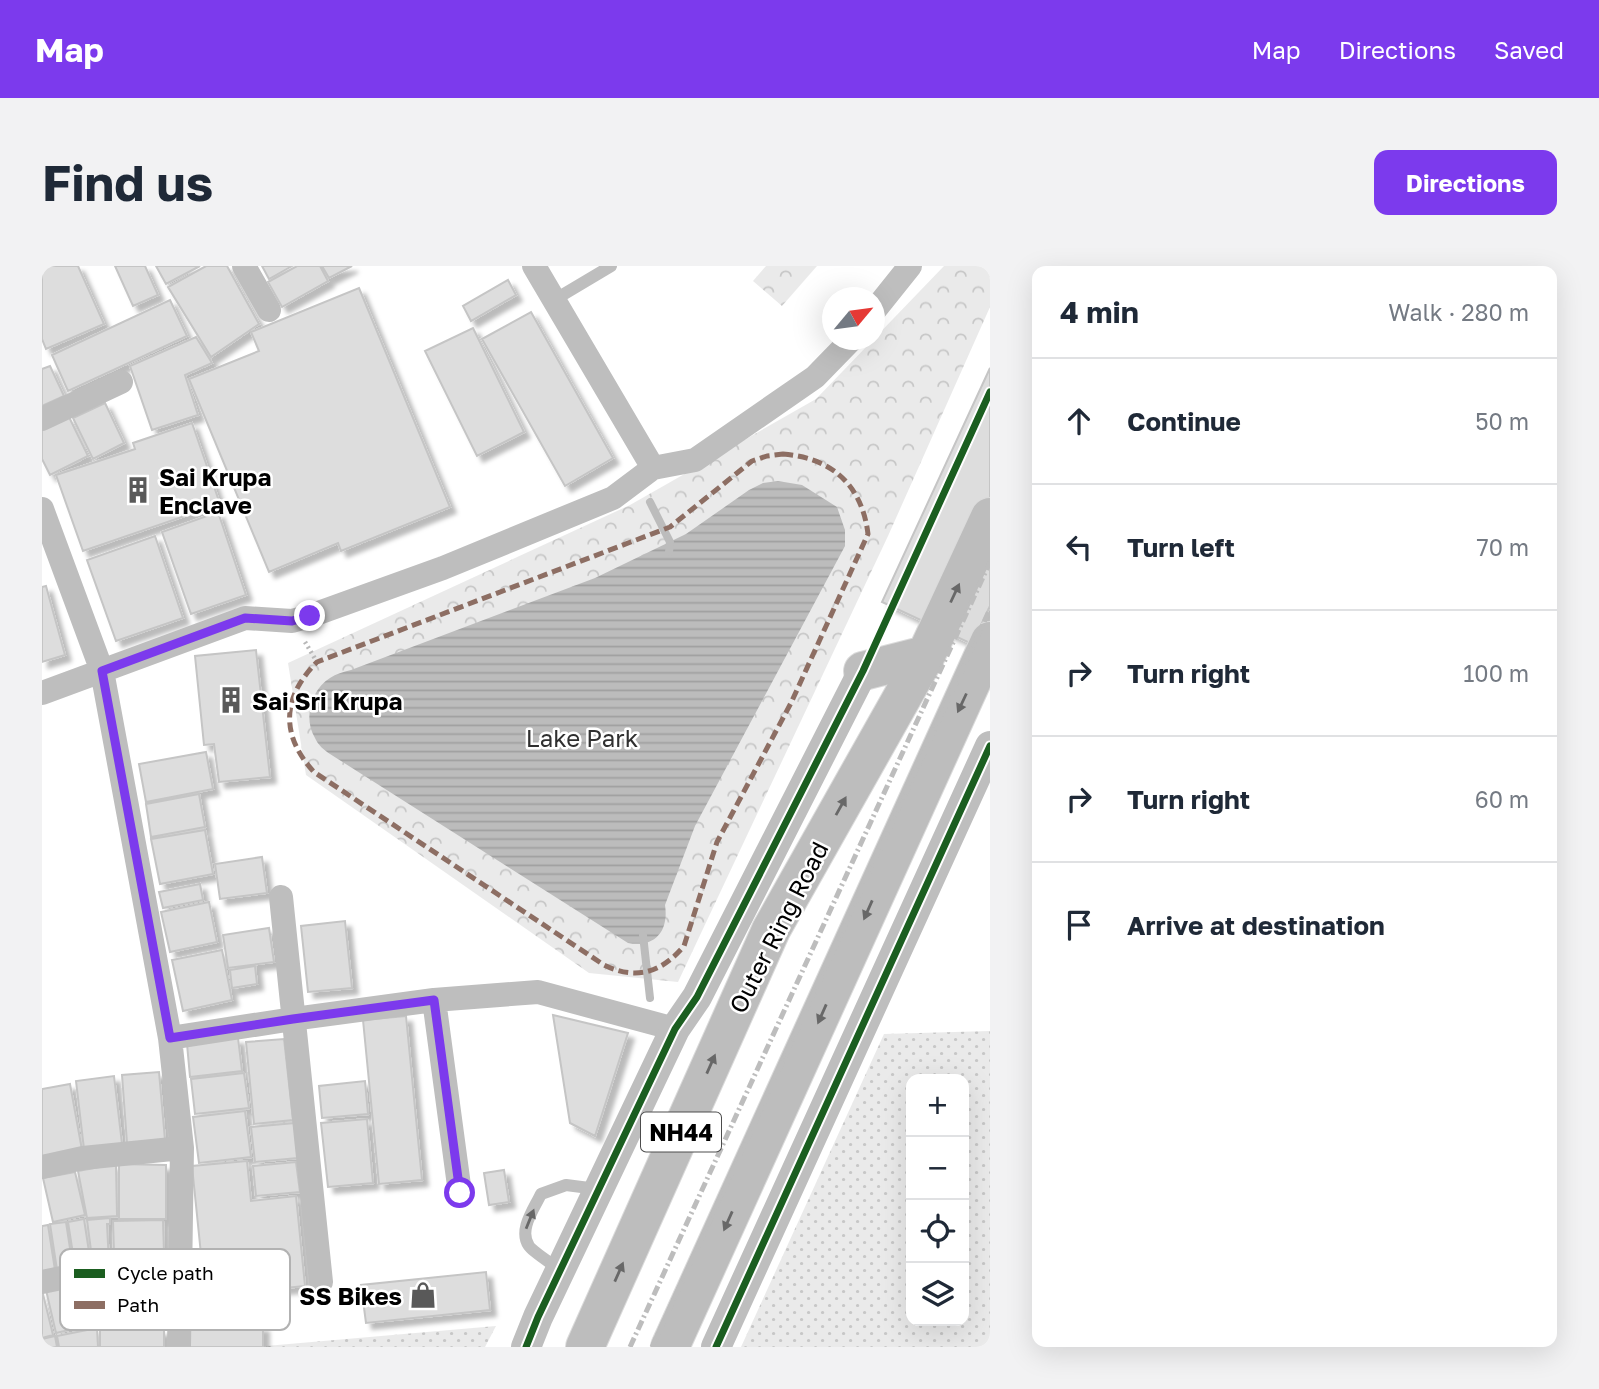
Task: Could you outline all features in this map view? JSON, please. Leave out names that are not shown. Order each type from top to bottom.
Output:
[{"type":"highway","name":"Outer Ring Road","points":[[588,1340],[771,930],[926,655],[990,517]]},
{"type":"highway","name":"NH44","points":[[672,1343],[988,652]]},
{"type":"highway","points":[[863,671],[926,655]]},
{"type":"street","points":[[244,266],[269,310]]},
{"type":"street","points":[[534,266],[653,468]]},
{"type":"street","points":[[885,297],[910,266]]},
{"type":"street","points":[[42,693],[245,618],[292,621],[310,616],[443,568],[613,498],[653,468],[695,460],[816,377],[842,350]]},
{"type":"street","points":[[42,419],[121,382]]},
{"type":"street","points":[[42,509],[102,671],[170,1038],[182,1148],[180,1249]]},
{"type":"street","points":[[526,1347],[675,1029],[697,997],[863,671]]},
{"type":"street","points":[[716,1347],[984,776],[990,746]]},
{"type":"street","points":[[281,897],[321,1282]]},
{"type":"street","points":[[170,1038],[434,1000],[538,992],[675,1029]]},
{"type":"street","points":[[434,1000],[460,1193]]},
{"type":"street","points":[[42,1167],[83,1158],[182,1148]]},
{"type":"street","points":[[42,1282],[60,1278]]},
{"type":"lane","points":[[554,300],[611,266]]},
{"type":"lane","points":[[561,1270],[529,1247],[524,1232],[529,1217],[541,1194],[566,1185],[599,1189]]},
{"type":"green space","points":[[766,266],[817,266],[782,306],[753,281]]},
{"type":"green space","name":"Lake Park","points":[[944,266],[990,266],[990,307],[888,536],[678,982],[589,973],[306,775],[288,663],[630,505],[816,399],[863,350],[885,350],[885,327]]},
{"type":"green space","points":[[990,1031],[990,1347],[741,1347],[884,1034]]},
{"type":"green space","points":[[496,1326],[485,1347],[266,1347],[266,1346]]},
{"type":"shaded area","points":[[778,481],[802,485],[837,507],[845,530],[845,546],[695,826],[665,905],[665,923],[653,940],[638,944],[628,943],[330,754],[316,741],[311,730],[311,705],[323,683],[332,677],[595,578],[686,534],[749,490],[763,483]]},
{"type":"building","points":[[42,266],[78,266],[104,324],[46,349],[42,339]]},
{"type":"building","points":[[115,266],[145,266],[158,295],[133,306]]},
{"type":"building","points":[[156,266],[200,266],[166,284]]},
{"type":"building","points":[[206,266],[227,266],[259,324],[211,357],[168,287]]},
{"type":"building","points":[[262,266],[292,266],[269,279]]},
{"type":"building","points":[[297,266],[320,266],[328,281],[282,307],[268,282]]},
{"type":"building","points":[[322,266],[352,266],[329,278]]},
{"type":"building","points":[[508,280],[516,295],[471,321],[463,306]]},
{"type":"building","points":[[359,288],[450,507],[341,551],[338,543],[269,572],[189,379],[259,351],[251,332]]},
{"type":"building","points":[[170,300],[187,336],[68,391],[52,355]]},
{"type":"building","points":[[531,312],[613,458],[565,486],[482,339]]},
{"type":"building","points":[[473,328],[524,432],[477,456],[425,351]]},
{"type":"building","points":[[196,337],[212,363],[185,375],[198,415],[152,430],[130,366]]},
{"type":"building","points":[[50,366],[64,396],[42,406],[42,369]]},
{"type":"building","points":[[990,368],[990,606],[972,644],[882,602]]},
{"type":"building","points":[[105,403],[124,443],[93,459],[73,418]]},
{"type":"building","points":[[69,417],[88,456],[50,475],[42,459],[42,430]]},
{"type":"building","name":"Sai Krupa Enclave","points":[[192,423],[220,504],[83,551],[56,475],[135,449],[133,443]]},
{"type":"building","points":[[218,512],[246,595],[191,614],[162,532]]},
{"type":"building","points":[[155,536],[183,618],[116,641],[87,560]]},
{"type":"building","points":[[46,586],[65,655],[42,662],[42,587]]},
{"type":"building","name":"Sai Sri Krupa","points":[[256,650],[270,777],[219,782],[214,744],[204,745],[195,656]]},
{"type":"building","points":[[206,752],[213,789],[146,802],[139,764]]},
{"type":"building","points":[[199,794],[205,827],[151,837],[146,804]]},
{"type":"building","points":[[205,830],[213,874],[160,884],[151,839]]},
{"type":"building","points":[[262,857],[267,893],[220,899],[215,864]]},
{"type":"building","points":[[200,884],[203,900],[163,908],[159,892]]},
{"type":"building","points":[[209,902],[217,942],[170,952],[161,912]]},
{"type":"building","points":[[345,921],[352,988],[308,992],[301,926]]},
{"type":"building","points":[[269,928],[274,962],[228,968],[223,935]]},
{"type":"building","points":[[222,950],[232,1000],[183,1011],[172,960]]},
{"type":"building","points":[[255,966],[257,984],[232,988],[230,970]]},
{"type":"building","points":[[553,1015],[628,1033],[595,1136],[570,1123]]},
{"type":"building","points":[[406,1016],[422,1180],[379,1184],[363,1020]]},
{"type":"building","points":[[238,1038],[242,1071],[190,1077],[187,1044]]},
{"type":"building","points":[[284,1039],[293,1120],[254,1124],[246,1042]]},
{"type":"building","points":[[159,1072],[165,1140],[127,1143],[122,1075]]},
{"type":"building","points":[[244,1073],[249,1108],[195,1114],[191,1079]]},
{"type":"building","points":[[114,1076],[122,1144],[84,1149],[76,1081]]},
{"type":"building","points":[[365,1081],[368,1114],[322,1118],[319,1086]]},
{"type":"building","points":[[70,1084],[82,1150],[42,1156],[42,1089]]},
{"type":"building","points":[[245,1111],[251,1157],[199,1163],[193,1117]]},
{"type":"building","points":[[367,1119],[373,1183],[328,1187],[321,1123]]},
{"type":"building","points":[[295,1123],[298,1158],[255,1162],[251,1127]]},
{"type":"building","points":[[247,1161],[251,1201],[296,1196],[305,1286],[290,1287],[290,1249],[200,1249],[192,1166]]},
{"type":"building","points":[[296,1162],[300,1192],[256,1196],[253,1166]]},
{"type":"building","points":[[116,1164],[117,1216],[87,1218],[78,1171]]},
{"type":"building","points":[[119,1164],[166,1165],[166,1219],[119,1219]]},
{"type":"building","points":[[504,1170],[509,1202],[489,1205],[484,1173]]},
{"type":"building","points":[[75,1172],[85,1215],[53,1222],[43,1178]]},
{"type":"building","points":[[110,1218],[110,1224],[107,1224],[108,1249],[91,1249],[87,1220]]},
{"type":"building","points":[[84,1219],[89,1249],[72,1249],[68,1222]]},
{"type":"building","points":[[163,1220],[164,1249],[114,1249],[113,1221]]},
{"type":"building","points":[[66,1222],[70,1249],[60,1249],[60,1270],[57,1270],[50,1224]]},
{"type":"building","points":[[48,1225],[55,1270],[42,1272],[42,1226]]},
{"type":"building","points":[[486,1272],[490,1310],[366,1323],[361,1285]]},
{"type":"building","points":[[60,1287],[60,1330],[69,1330],[56,1333],[46,1290]]},
{"type":"building","points":[[42,1290],[53,1335],[42,1338]]},
{"type":"building","points":[[97,1330],[98,1347],[59,1347],[57,1336]]},
{"type":"building","points":[[100,1330],[164,1330],[164,1347],[100,1347]]},
{"type":"building","points":[[189,1330],[263,1330],[263,1347],[190,1347]]},
{"type":"building","points":[[55,1336],[57,1347],[42,1347],[42,1339]]},
{"type":"waterway","points":[[650,502],[670,542],[669,552]]},
{"type":"waterway","points":[[643,935],[650,998]]},
{"type":"railway","points":[[630,1347],[990,562]]},
{"type":"railway","points":[[652,1347],[990,609]]},
{"type":"marked path","points":[[783,454],[816,461],[842,477],[859,501],[868,534],[791,703],[717,842],[684,946],[658,968],[638,973],[616,970],[604,965],[314,772],[303,758],[291,730],[292,702],[305,675],[317,662],[670,527],[752,461],[783,454]]},
{"type":"cycle path","points":[[526,1347],[675,1029],[697,997],[863,671],[990,392]]},
{"type":"cycle path","points":[[716,1347],[990,746]]},
{"type":"place","name":"Sai Krupa Enclave","points":[[138,490]]},
{"type":"place","name":"Sai Sri Krupa","points":[[231,700]]},
{"type":"place","name":"SS Bikes","points":[[423,1295]]},
{"type":"route","points":[[310,616],[292,621],[245,618],[102,671],[170,1038],[434,1000],[460,1193]]}]
